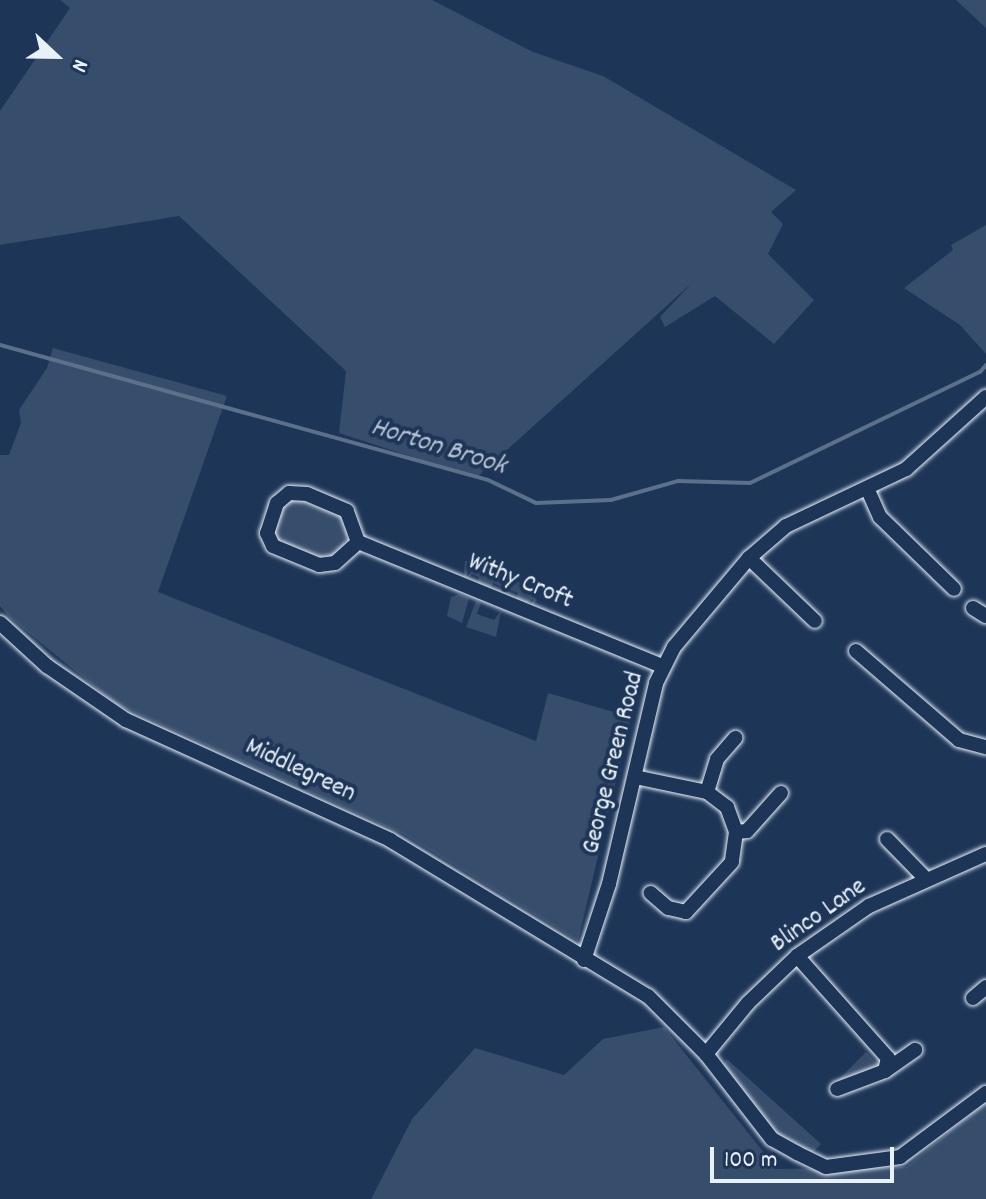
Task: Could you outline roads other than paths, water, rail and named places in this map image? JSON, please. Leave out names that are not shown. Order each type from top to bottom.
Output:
[{"type":"street","name":"George Green Road","points":[[584,960],[662,666],[749,558],[786,526],[906,469],[986,397]]},
{"type":"street","points":[[867,488],[880,517],[954,589]]},
{"type":"street","points":[[289,493],[307,494],[347,511],[358,542],[335,563],[319,565],[273,546],[267,533],[277,503],[289,493]]},
{"type":"street","name":"Withy Croft","points":[[358,542],[662,666]]},
{"type":"street","points":[[749,558],[815,621]]},
{"type":"street","points":[[973,608],[986,616]]},
{"type":"street","name":"Middlegreen","points":[[0,623],[47,666],[126,720],[390,840],[648,996],[706,1054],[772,1139],[826,1167],[900,1157],[986,1093]]},
{"type":"street","points":[[856,651],[959,740],[986,747]]},
{"type":"street","points":[[707,792],[717,759],[735,738]]},
{"type":"street","points":[[635,777],[707,792],[727,807],[736,832],[732,862],[686,912],[668,908],[651,893]]},
{"type":"street","points":[[736,832],[747,831],[781,793]]},
{"type":"street","points":[[887,839],[926,879]]},
{"type":"street","name":"Blinco Lane","points":[[706,1054],[748,1003],[797,956],[869,906],[986,854]]},
{"type":"street","points":[[797,956],[888,1058],[885,1071]]},
{"type":"street","points":[[973,998],[986,987]]},
{"type":"street","points":[[837,1089],[885,1071],[915,1050]]},
{"type":"waterway","name":"Horton Brook","points":[[0,345],[488,480],[536,503],[611,500],[678,481],[750,483],[980,372],[986,365]]}]
